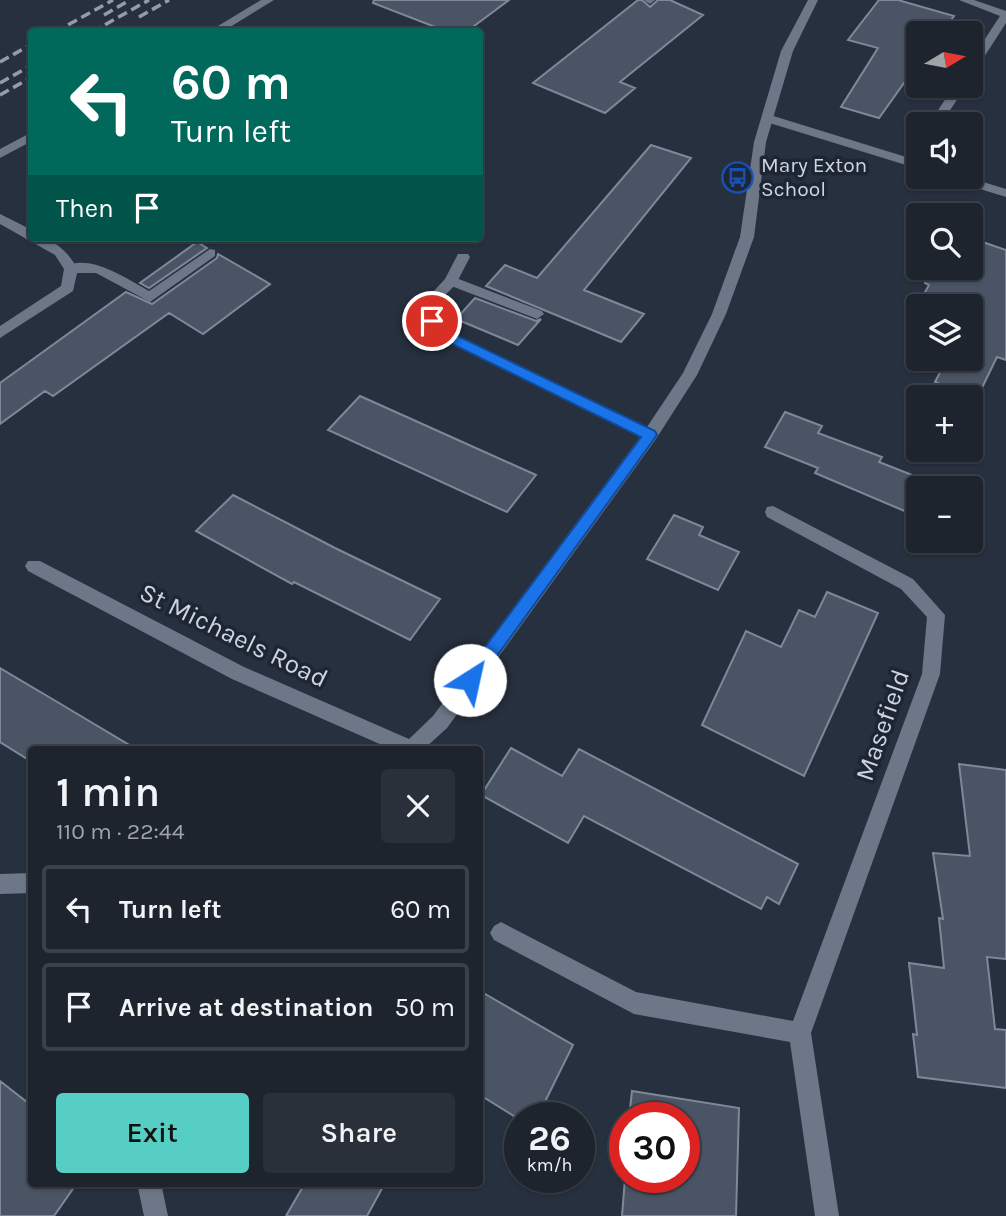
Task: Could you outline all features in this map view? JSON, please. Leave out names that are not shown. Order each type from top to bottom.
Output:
[{"type":"street","points":[[220,28],[268,0]]},
{"type":"street","name":"St Michaels Road","points":[[414,746],[440,722],[650,435],[690,375],[719,314],[747,237],[760,142],[787,51],[813,0]]},
{"type":"street","points":[[964,0],[1006,15],[984,49]]},
{"type":"street","points":[[767,118],[906,161]]},
{"type":"street","points":[[0,153],[28,137]]},
{"type":"street","points":[[983,186],[1006,193]]},
{"type":"street","points":[[0,218],[28,234]]},
{"type":"street","points":[[0,333],[68,288],[71,269],[60,252],[42,242]]},
{"type":"street","points":[[71,269],[98,269],[150,297],[210,253]]},
{"type":"street","points":[[463,257],[451,281],[424,309],[441,333],[650,435]]},
{"type":"street","points":[[451,281],[537,314]]},
{"type":"street","name":"Masefield","points":[[773,512],[907,584],[936,615],[931,674],[800,1033],[827,1216]]},
{"type":"street","name":"St Michaels Road","points":[[34,566],[239,673],[404,746]]},
{"type":"street","points":[[0,884],[28,883]]},
{"type":"street","points":[[501,933],[634,1003],[800,1033]]},
{"type":"street","points":[[150,1187],[156,1216]]},
{"type":"building","points":[[374,0],[509,0],[471,28],[438,28],[373,3]]},
{"type":"building","points":[[638,0],[650,7],[658,0],[670,0],[703,15],[620,82],[635,88],[605,113],[533,83]]},
{"type":"building","points":[[879,0],[898,0],[954,16],[950,21],[906,21],[906,80],[879,118],[841,107],[878,48],[848,40]]},
{"type":"building","points":[[651,145],[691,158],[584,290],[644,314],[621,342],[486,286],[505,265],[537,278]]},
{"type":"building","points":[[197,242],[207,248],[149,288],[140,283]]},
{"type":"building","points":[[983,242],[1006,250],[1006,360],[997,357],[983,386],[943,385],[935,382],[941,371],[983,371],[983,294],[924,294],[929,285],[925,283],[927,280],[983,280]]},
{"type":"building","points":[[218,254],[270,284],[203,334],[169,313],[53,396],[45,391],[0,424],[0,383],[126,292],[152,304],[217,258]]},
{"type":"building","points":[[475,298],[536,321],[541,319],[518,345],[456,319]]},
{"type":"building","points":[[360,396],[536,475],[507,512],[328,430]]},
{"type":"building","points":[[785,412],[822,426],[818,433],[882,457],[879,462],[915,476],[906,476],[906,512],[815,473],[818,468],[765,447]]},
{"type":"building","points":[[233,495],[440,599],[410,640],[294,582],[292,584],[196,531]]},
{"type":"building","points":[[674,515],[703,527],[699,535],[739,552],[718,590],[647,559]]},
{"type":"building","points":[[827,592],[878,613],[804,776],[702,725],[746,631],[781,647],[799,610],[815,617]]},
{"type":"building","points":[[0,668],[131,746],[28,746],[28,760],[0,742]]},
{"type":"building","points":[[511,748],[562,776],[579,749],[798,864],[779,904],[767,897],[761,909],[584,816],[568,843],[483,796],[483,792]]},
{"type":"building","points":[[959,764],[1006,770],[1006,959],[987,957],[995,1029],[1006,1030],[1006,1088],[918,1077],[913,1034],[917,1035],[909,963],[944,968],[939,918],[943,919],[933,853],[970,856]]},
{"type":"building","points":[[483,993],[573,1045],[545,1102],[504,1102],[504,1110],[483,1097]]},
{"type":"building","points":[[0,1081],[28,1103],[28,1187],[74,1187],[54,1216],[0,1216]]},
{"type":"building","points":[[632,1091],[739,1108],[736,1216],[622,1216],[624,1193],[700,1193],[700,1102],[631,1102]]},
{"type":"building","points":[[303,1187],[383,1187],[367,1216],[286,1216]]},
{"type":"railway","points":[[62,28],[113,0]]},
{"type":"railway","points":[[104,15],[130,0]]},
{"type":"railway","points":[[99,28],[149,0]]},
{"type":"railway","points":[[139,17],[169,0]]},
{"type":"railway","points":[[0,62],[28,46]]},
{"type":"railway","points":[[0,83],[28,67]]},
{"type":"railway","points":[[0,95],[28,79]]},
{"type":"place","name":"Mary Exton School","points":[[738,177]]},
{"type":"route","points":[[432,321],[441,333],[650,435],[470,680]]}]
